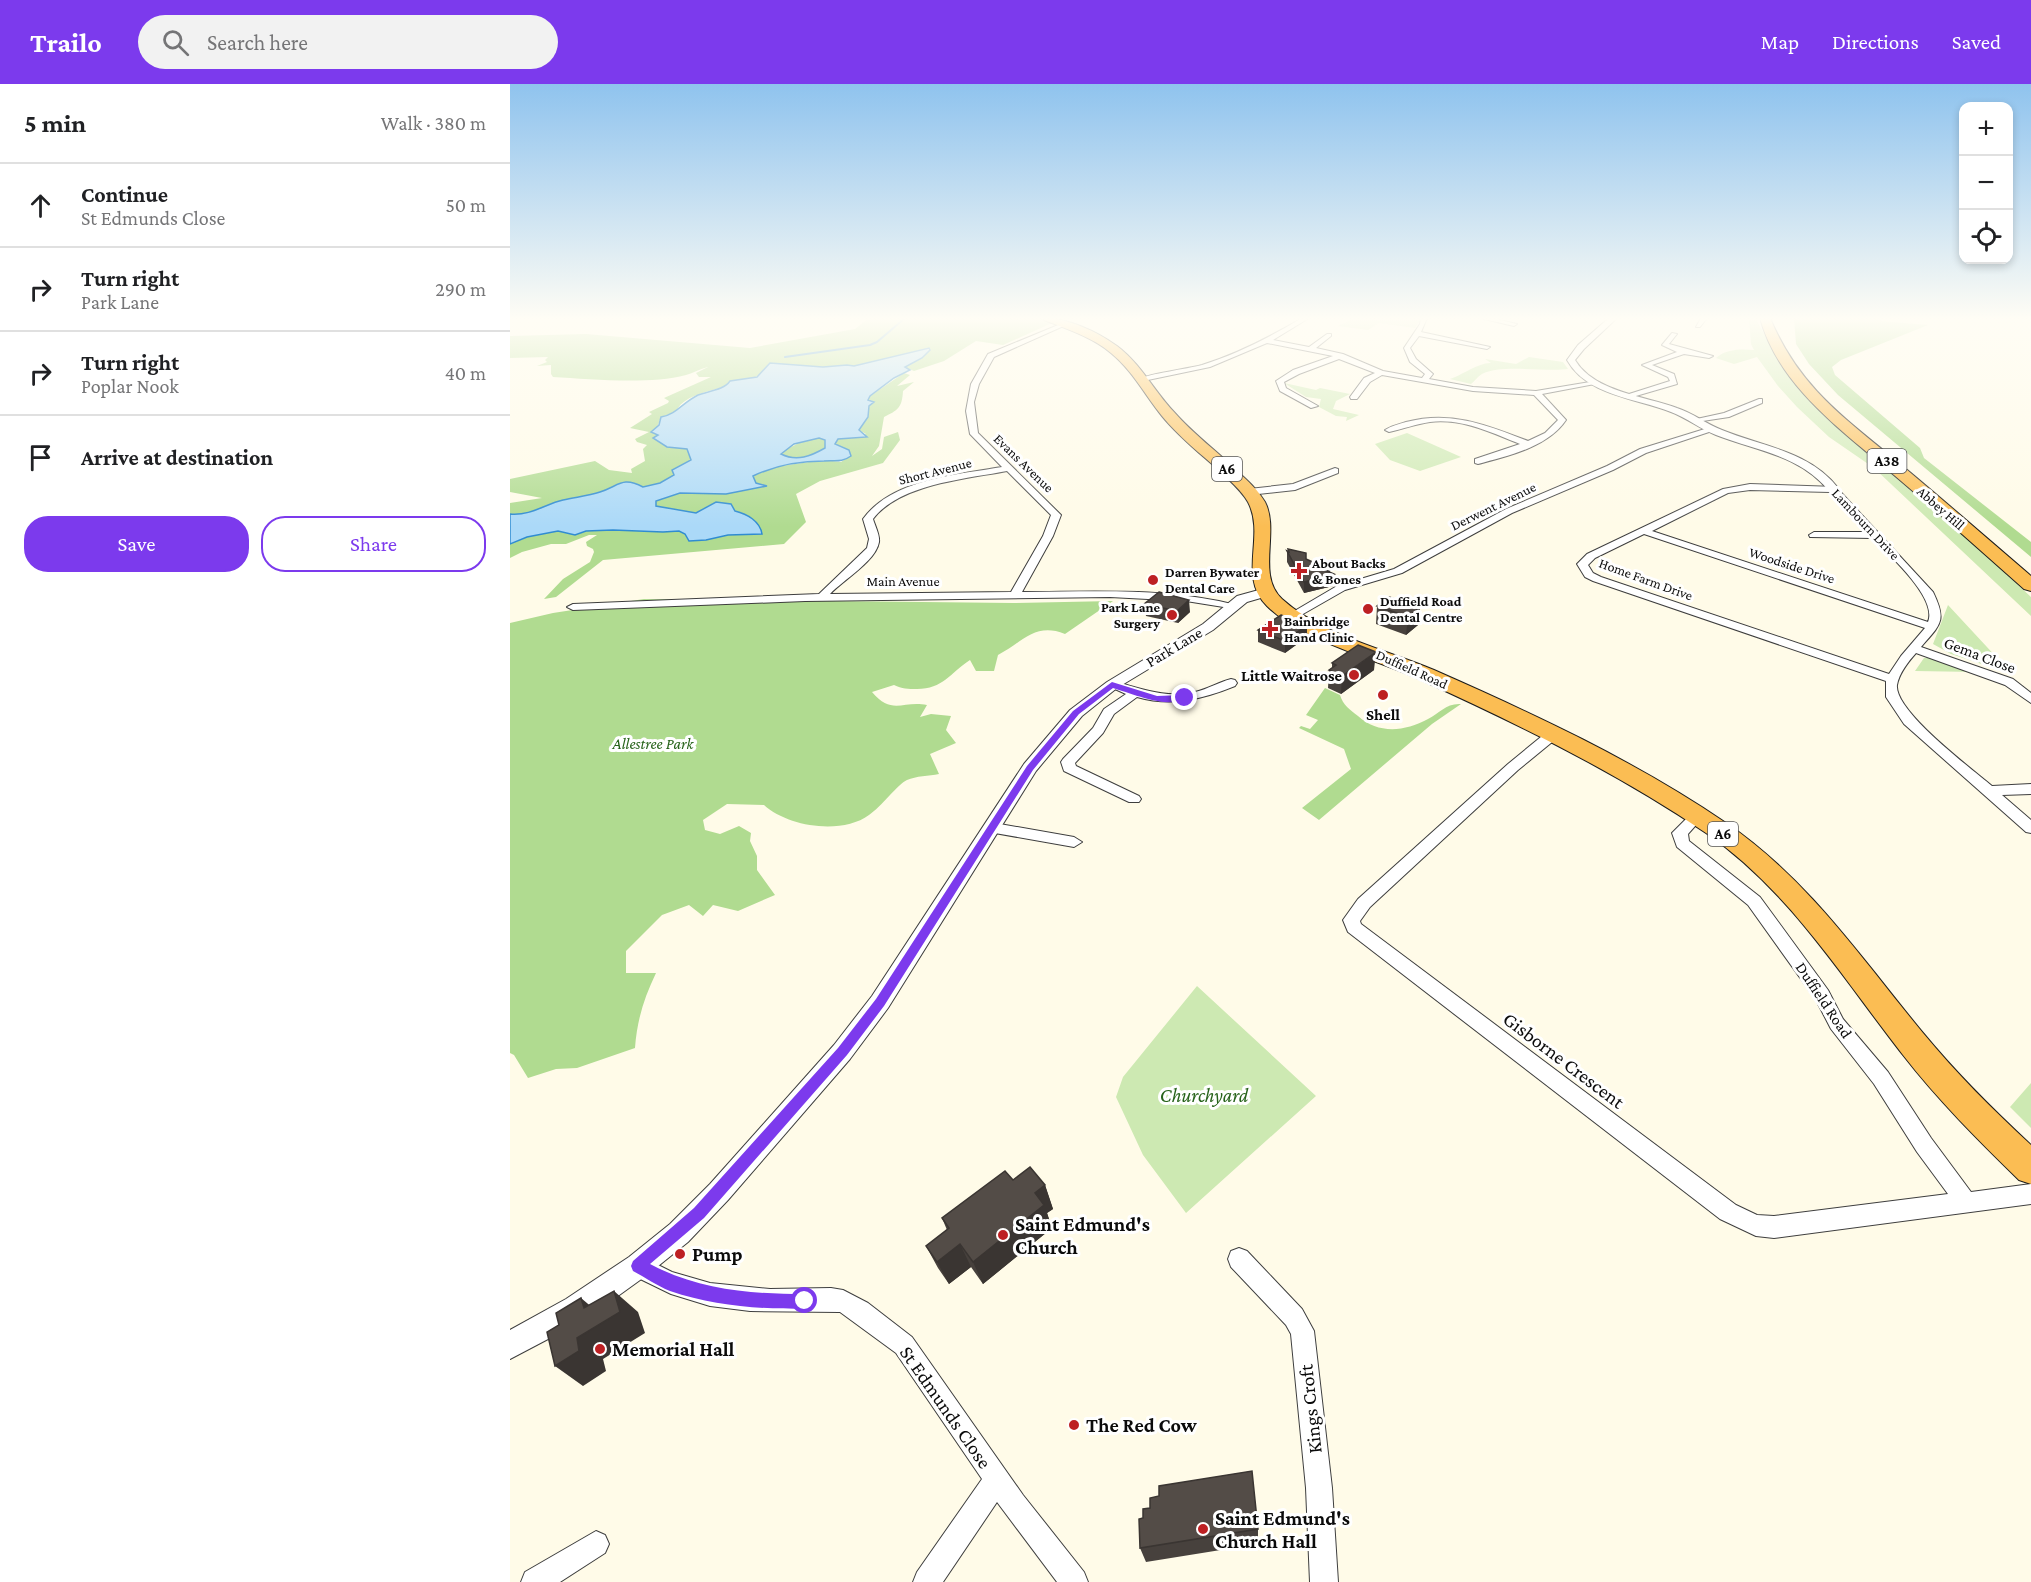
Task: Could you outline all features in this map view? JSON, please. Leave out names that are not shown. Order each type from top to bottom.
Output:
[{"type":"highway","name":"A6","points":[[1150,388],[1180,428],[1232,474],[1257,502],[1262,516],[1260,569],[1277,603]]},
{"type":"highway","name":"Abbey Hill","points":[[1807,388],[1855,433],[2031,585]]},
{"type":"highway","name":"Abbey Hill","points":[[1822,388],[2031,567]]},
{"type":"highway","name":"Duffield Road","points":[[1277,603],[1552,735],[1697,816],[1755,858],[1778,879],[1838,946],[1949,1086],[2031,1168]]},
{"type":"street","name":"Evans Avenue","points":[[972,388],[970,419],[974,434],[1056,515],[1048,536],[1015,595]]},
{"type":"street","points":[[1283,388],[1313,403]]},
{"type":"street","points":[[1361,388],[1356,395],[1370,395]]},
{"type":"street","points":[[1470,388],[1536,393],[1567,388]]},
{"type":"street","name":"Lambourn Drive","points":[[1610,388],[1674,410],[1711,429],[1814,469],[1934,601],[1936,617],[1932,627]]},
{"type":"street","points":[[1632,396],[1659,388]]},
{"type":"street","points":[[1478,461],[1527,444],[1557,429],[1562,420],[1536,393]]},
{"type":"street","points":[[1695,420],[1726,415],[1760,401]]},
{"type":"street","points":[[1389,430],[1432,419],[1450,419],[1473,423],[1527,444]]},
{"type":"street","name":"Derwent Avenue","points":[[1277,603],[1341,588],[1398,571],[1509,511],[1610,468],[1643,451],[1711,429]]},
{"type":"street","name":"Short Avenue","points":[[822,596],[831,584],[869,552],[874,541],[868,519],[873,509],[882,502],[906,491],[1010,468]]},
{"type":"street","points":[[1249,492],[1295,488],[1335,471]]},
{"type":"street","name":"Home Farm Drive","points":[[1833,489],[1734,489],[1591,556],[1582,564],[1584,570],[1597,579],[1892,679]]},
{"type":"street","name":"Woodside Drive","points":[[1643,531],[1932,627]]},
{"type":"street","points":[[1814,535],[1876,535]]},
{"type":"street","name":"Main Avenue","points":[[573,607],[822,596],[1136,594],[1194,599],[1232,607]]},
{"type":"street","points":[[1232,607],[1277,603]]},
{"type":"street","name":"Park Lane","points":[[510,1344],[576,1309],[638,1266],[699,1213],[842,1052],[880,1002],[994,828],[1030,768],[1054,737],[1076,712],[1112,685],[1208,627],[1232,607]]},
{"type":"street","points":[[1932,627],[1892,679],[1891,693],[1909,721],[2031,828]]},
{"type":"street","name":"Gema Close","points":[[1914,648],[2009,682],[2031,699]]},
{"type":"street","points":[[1112,685],[1157,699],[1185,698],[1231,683]]},
{"type":"street","points":[[1134,799],[1069,768],[1068,762],[1098,730],[1109,712],[1135,693]]},
{"type":"street","name":"Gisborne Crescent","points":[[1552,735],[1513,767],[1364,903],[1351,920],[1354,928],[1728,1212],[1744,1221],[1774,1227],[2031,1194]]},
{"type":"street","points":[[1988,790],[2031,789]]},
{"type":"street","name":"Duffield Road","points":[[1697,816],[1680,833],[1682,843],[1754,902],[1822,995],[1837,1024],[1881,1078],[1924,1145],[1966,1203]]},
{"type":"street","points":[[994,828],[1074,842]]},
{"type":"street","name":"Kings Croft","points":[[1239,1259],[1294,1317],[1302,1332],[1319,1488],[1324,1582]]},
{"type":"street","name":"St Edmunds Close","points":[[638,1266],[671,1284],[712,1294],[753,1301],[831,1299],[843,1301],[860,1311],[904,1345],[1014,1504],[1074,1582]]},
{"type":"street","points":[[927,1582],[997,1479]]},
{"type":"street","points":[[535,1582],[596,1544]]},
{"type":"green space","points":[[687,388],[720,388],[689,398],[676,412],[661,417],[656,430],[667,447],[687,449],[691,460],[673,470],[674,475],[660,483],[643,487],[631,483],[621,485],[563,500],[531,512],[510,514],[510,503],[542,498],[510,492],[510,479],[595,461],[609,470],[632,473],[631,469],[645,461],[643,449],[647,445],[635,439],[649,432],[630,428],[652,414],[649,412],[668,403],[669,401],[664,398]]},
{"type":"green space","points":[[882,388],[907,388],[903,391],[902,401],[898,408],[884,417],[879,446],[872,456],[882,449],[884,437],[898,432],[900,440],[883,463],[820,481],[796,494],[806,522],[784,544],[603,560],[556,597],[544,599],[563,579],[590,562],[594,552],[586,542],[597,535],[589,535],[566,544],[551,544],[522,552],[510,558],[510,544],[527,537],[558,531],[575,535],[586,531],[663,532],[679,530],[689,541],[728,535],[762,534],[735,511],[716,502],[696,513],[655,506],[656,501],[680,493],[765,485],[756,483],[753,476],[773,467],[824,460],[841,462],[851,455],[849,450],[835,444],[838,439],[866,434],[859,430],[868,417],[869,406],[873,401],[868,400]]},
{"type":"green space","points":[[1292,388],[1316,390],[1320,388],[1350,394],[1336,401],[1333,409],[1359,415],[1346,421],[1347,417],[1336,416],[1319,407],[1321,399],[1306,397]]},
{"type":"green space","points":[[1780,388],[1808,388],[2031,597],[2031,616],[1874,468],[1829,437]]},
{"type":"green space","points":[[1831,388],[1850,388],[1920,448],[1924,458],[2031,542],[2031,557]]},
{"type":"green space","points":[[1407,433],[1461,457],[1420,471],[1390,460],[1375,444]]},
{"type":"green space","points":[[819,437],[825,440],[826,448],[798,458],[781,454],[805,440]]},
{"type":"green space","name":"Allestree Park","points":[[644,599],[1013,603],[1113,601],[1065,634],[1045,630],[1030,635],[998,655],[994,671],[976,671],[970,660],[933,686],[911,689],[894,685],[872,692],[879,699],[892,705],[927,705],[920,717],[931,714],[951,716],[946,730],[956,743],[930,754],[939,774],[907,780],[874,811],[858,821],[845,825],[815,826],[787,819],[764,805],[727,804],[703,820],[705,830],[720,834],[739,826],[751,833],[750,841],[757,856],[757,870],[775,895],[738,911],[713,905],[703,916],[689,905],[662,915],[626,951],[626,973],[656,973],[642,1009],[635,1048],[577,1068],[556,1069],[528,1078],[514,1055],[510,1053],[510,623],[553,613]]},
{"type":"green space","points":[[1948,605],[2012,674],[1951,654],[1933,644]]},
{"type":"green space","points":[[1924,658],[1934,658],[1976,672],[1915,671]]},
{"type":"green space","points":[[1325,688],[1340,695],[1347,707],[1366,722],[1383,728],[1410,727],[1447,707],[1461,704],[1432,724],[1319,820],[1302,808],[1351,769],[1344,749],[1299,728],[1301,726],[1310,729],[1318,720],[1306,715]]},
{"type":"green space","name":"Churchyard","points":[[1197,986],[1316,1096],[1186,1213],[1143,1155],[1116,1097],[1123,1077]]},
{"type":"green space","points":[[2031,1083],[2031,1128],[2010,1107]]},
{"type":"water","points":[[720,388],[881,388],[870,396],[868,400],[874,402],[869,406],[868,417],[859,430],[867,437],[838,439],[835,444],[849,450],[851,456],[844,460],[787,465],[753,476],[756,483],[767,486],[726,494],[680,493],[656,501],[656,506],[696,513],[716,502],[731,504],[735,511],[756,522],[762,534],[728,535],[689,541],[685,534],[679,531],[586,531],[575,535],[558,531],[527,537],[510,544],[510,514],[531,512],[556,502],[591,495],[625,482],[643,487],[660,483],[674,475],[672,470],[691,460],[687,449],[667,447],[653,438],[658,435],[651,432],[659,425],[661,417],[698,395]],"holes":[[[819,438],[825,440],[825,448],[809,456],[798,458],[781,454],[794,444]]]},
{"type":"building","points":[[1288,549],[1306,553],[1306,559],[1334,574],[1304,582]]},
{"type":"building","points":[[1159,592],[1189,600],[1177,611],[1144,604]]},
{"type":"building","points":[[1389,597],[1420,607],[1408,617],[1377,606]]},
{"type":"building","points":[[1281,615],[1307,625],[1285,641],[1258,630]]},
{"type":"building","points":[[1358,645],[1376,652],[1342,676],[1329,670],[1336,665],[1332,663]]},
{"type":"building","points":[[1030,1167],[1045,1185],[1035,1193],[1044,1205],[973,1262],[960,1244],[937,1262],[926,1246],[949,1228],[942,1218],[1005,1171],[1013,1180]]},
{"type":"building","points":[[614,1291],[620,1312],[577,1338],[579,1351],[555,1366],[547,1332],[559,1325],[556,1313],[581,1298],[584,1308]]},
{"type":"building","name":"Saint Edmund's Church Hall","points":[[1252,1471],[1258,1529],[1140,1548],[1139,1519],[1143,1518],[1143,1509],[1150,1508],[1150,1498],[1159,1496],[1159,1486]]},
{"type":"place","name":"About Backs & Bones","points":[[1299,571]]},
{"type":"place","name":"Darren Bywater Dental Care","points":[[1153,580]]},
{"type":"place","name":"Duffield Road Dental Centre","points":[[1368,609]]},
{"type":"place","name":"Park Lane Surgery","points":[[1172,615]]},
{"type":"place","name":"Bainbridge Hand Clinic","points":[[1270,629]]},
{"type":"place","name":"Little Waitrose","points":[[1354,675]]},
{"type":"place","name":"Shell","points":[[1383,695]]},
{"type":"place","name":"Saint Edmund's Church","points":[[1003,1235]]},
{"type":"place","name":"Pump","points":[[680,1254]]},
{"type":"place","name":"Memorial Hall","points":[[600,1349]]},
{"type":"place","name":"The Red Cow","points":[[1074,1425]]},
{"type":"place","name":"Saint Edmund's Church Hall","points":[[1203,1529]]},
{"type":"route","points":[[805,1301],[753,1301],[712,1294],[671,1284],[638,1266],[679,1233],[699,1213],[842,1052],[880,1002],[994,828],[1030,768],[1076,712],[1112,685],[1157,699],[1185,698]]}]
